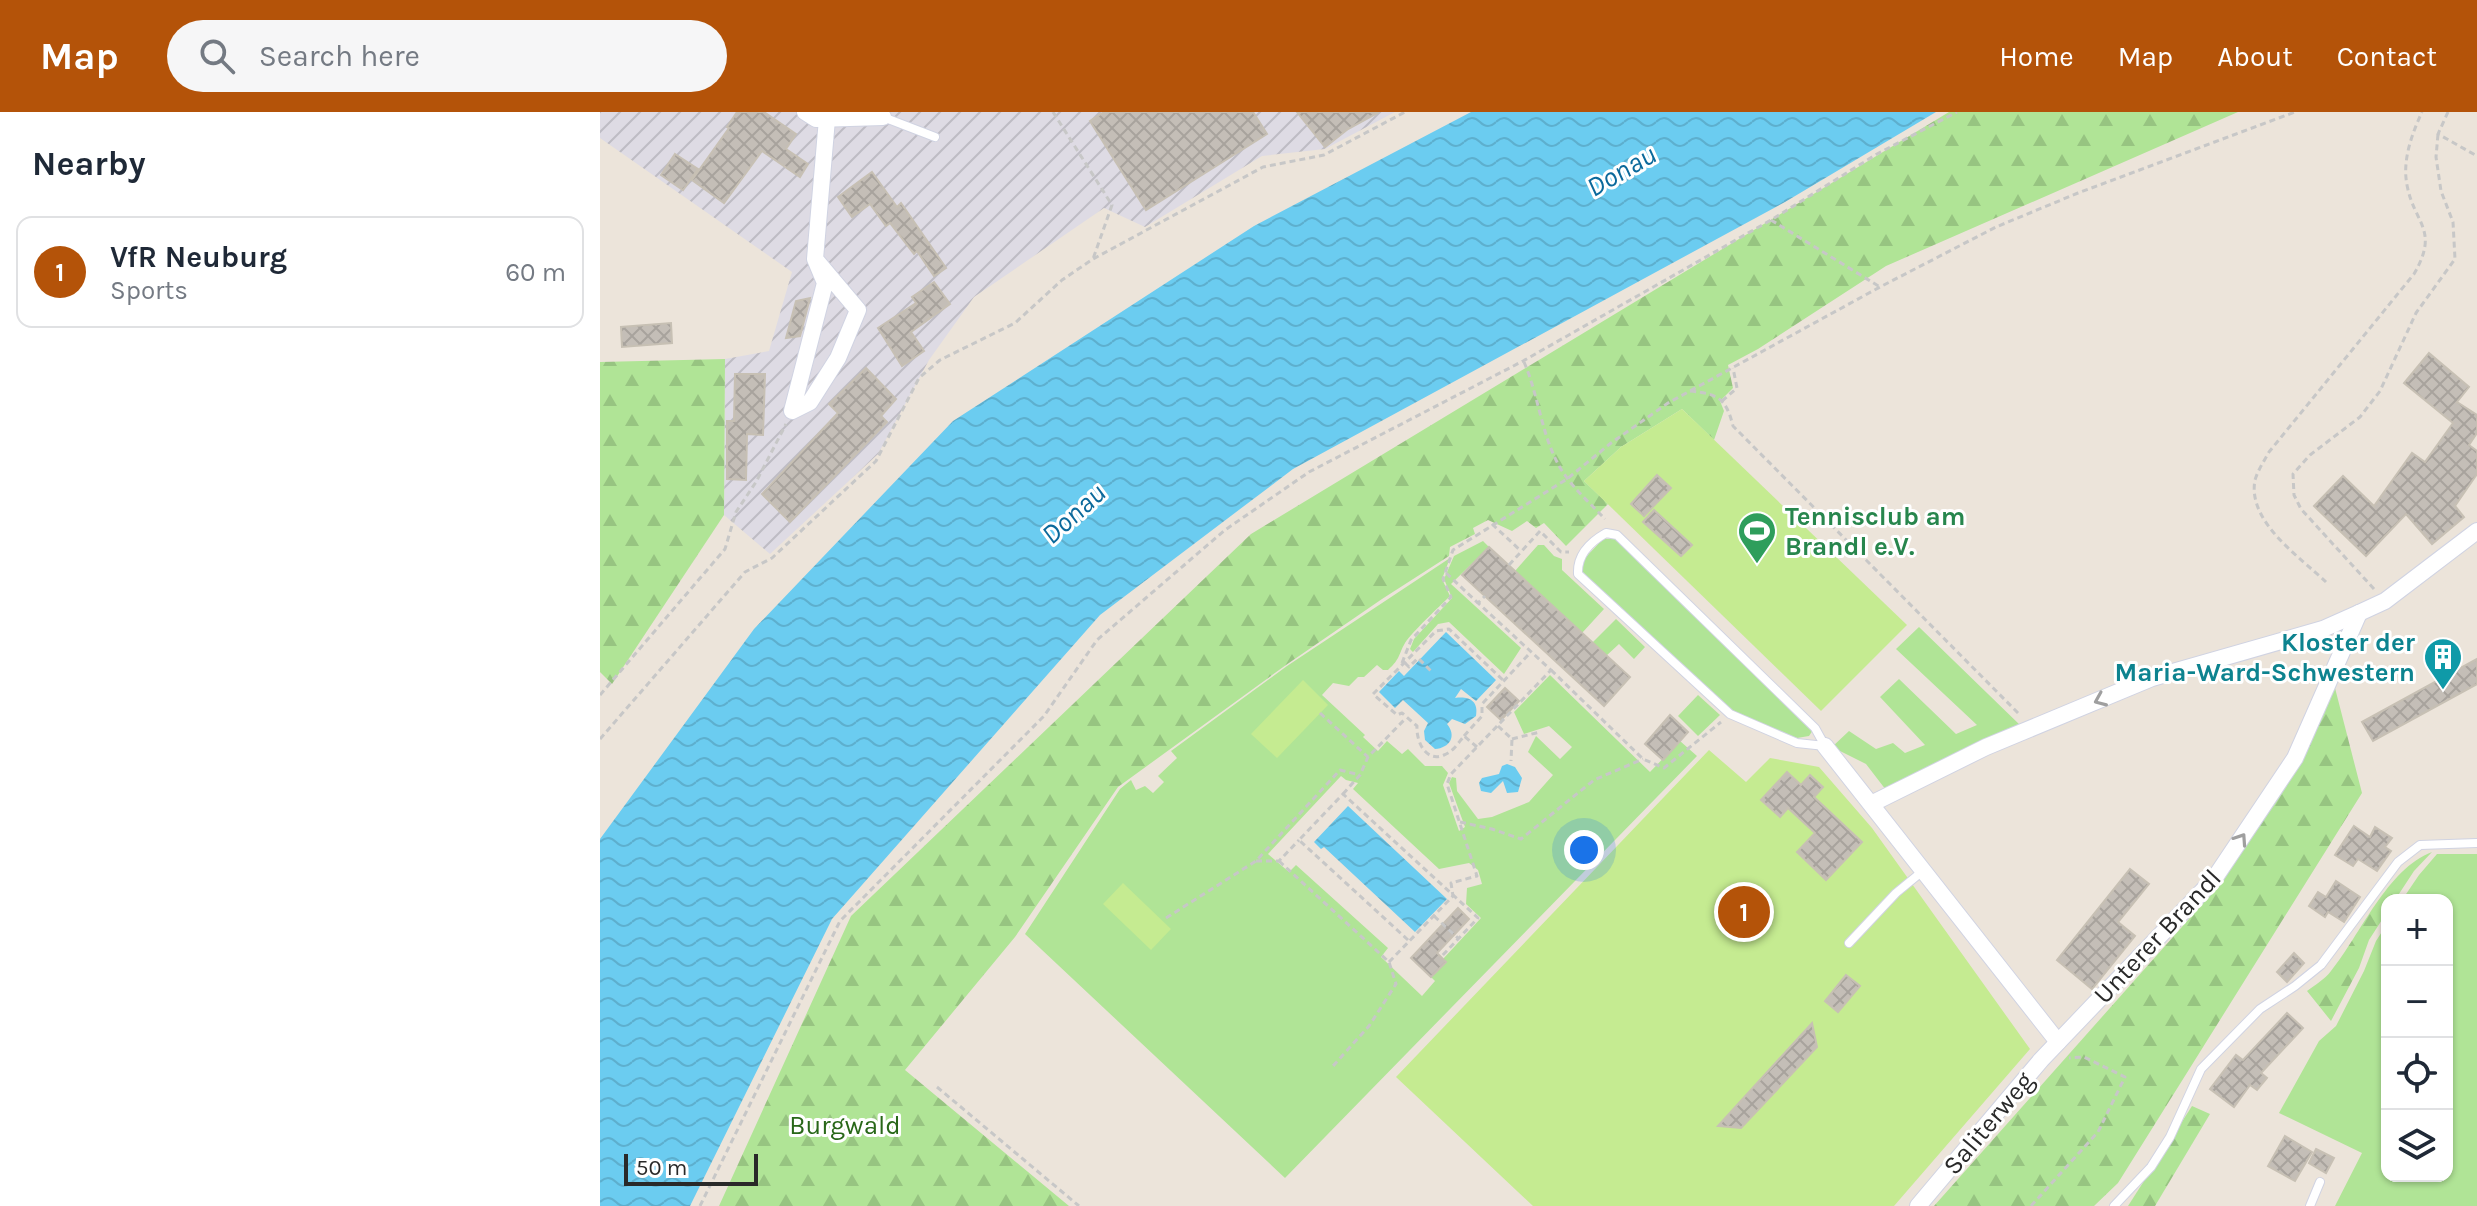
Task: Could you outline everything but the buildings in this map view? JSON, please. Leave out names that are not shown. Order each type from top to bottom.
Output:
[{"type":"street","points":[[805,112],[816,119],[883,117]]},
{"type":"street","points":[[792,411],[825,283],[815,259],[827,119]]},
{"type":"street","points":[[792,411],[810,402],[838,358],[858,310],[815,259]]},
{"type":"street","points":[[1873,803],[1986,747],[2152,678],[2323,629],[2359,613],[2385,601],[2477,531]]},
{"type":"street","name":"Unterer Brandl","points":[[2058,1042],[2214,879],[2295,758],[2359,613]]},
{"type":"street","points":[[1825,746],[1873,803],[2058,1042]]},
{"type":"street","name":"Saliterweg","points":[[1918,1206],[2058,1042]]},
{"type":"lane","points":[[883,117],[935,137]]},
{"type":"lane","points":[[1606,533],[1617,535],[1815,728],[1825,746],[1797,743],[1730,714],[1578,574],[1578,563],[1584,552],[1606,533]]},
{"type":"lane","points":[[2114,1206],[2151,1167],[2170,1137],[2201,1069],[2260,1009],[2321,965],[2398,862],[2420,845],[2477,843]]},
{"type":"lane","points":[[1849,943],[1896,893],[1924,870]]},
{"type":"lane","points":[[2310,1206],[2320,1182]]},
{"type":"path","points":[[1053,112],[1112,205],[1093,259]]},
{"type":"path","points":[[600,739],[745,572],[772,558],[876,461],[919,378],[940,360],[1015,323],[1062,280],[1093,259],[1263,167],[1324,155],[1405,112]]},
{"type":"path","points":[[700,1206],[840,921],[1044,716],[1097,640],[1225,530],[1309,472],[1523,361],[1771,220],[1877,154],[1957,112]]},
{"type":"path","points":[[1403,663],[1411,640],[1451,597],[1443,579],[1453,550],[1567,479],[1611,443],[1689,391],[1880,287],[2010,221],[2295,112]]},
{"type":"path","points":[[2326,582],[2261,516],[2254,483],[2269,452],[2423,259],[2426,233],[2407,185],[2406,173],[2412,136],[2422,112]]},
{"type":"path","points":[[2385,601],[2301,509],[2294,495],[2293,474],[2310,455],[2360,417],[2380,391],[2416,313],[2455,259],[2453,222],[2441,191],[2436,157],[2438,134],[2448,112]]},
{"type":"path","points":[[2438,134],[2477,156]]},
{"type":"path","points":[[1771,220],[1880,287]]},
{"type":"path","points":[[1523,361],[1535,387],[1556,461],[1567,479],[1617,535]]},
{"type":"path","points":[[1722,401],[1737,388],[1733,367]]},
{"type":"path","points":[[1689,391],[1711,394],[1722,401],[1729,409],[1733,426],[2033,728]]},
{"type":"path","points":[[600,695],[725,549],[736,512],[756,482],[792,411]]},
{"type":"path","points":[[1492,524],[1521,551]]},
{"type":"path","points":[[1509,565],[1540,531],[1561,552],[1584,552]]},
{"type":"path","points":[[1446,573],[1643,759],[1664,768],[1700,742],[1730,714]]},
{"type":"path","points":[[1478,603],[1485,596]]},
{"type":"path","points":[[1504,681],[1449,629],[1436,631],[1373,694],[1397,715],[1402,713],[1417,726],[1416,737],[1420,747],[1436,757],[1444,755],[1482,716],[1482,704],[1504,681],[1530,652]]},
{"type":"path","points":[[1403,663],[1409,667],[1418,658],[1431,671]]},
{"type":"path","points":[[1453,896],[1451,883],[1477,876],[1447,784],[1451,774],[1551,670]]},
{"type":"path","points":[[1320,713],[1368,757]]},
{"type":"path","points":[[1279,861],[1360,775],[1368,757],[1406,718]]},
{"type":"path","points":[[1498,726],[1512,739],[1511,761]]},
{"type":"path","points":[[1512,739],[1540,732]]},
{"type":"path","points":[[1464,736],[1477,747]]},
{"type":"path","points":[[1460,822],[1521,839],[1594,780],[1643,759]]},
{"type":"path","points":[[1166,918],[1256,861],[1340,770],[1360,775]]},
{"type":"path","points":[[1343,794],[1478,918],[1441,957]]},
{"type":"path","points":[[1299,840],[1408,940]]},
{"type":"path","points":[[1256,861],[1279,861],[1389,962],[1396,984],[1369,1026],[1333,1066]]},
{"type":"path","points":[[1389,962],[1453,896]]},
{"type":"path","points":[[1434,916],[1459,938]]},
{"type":"path","points":[[2031,1206],[2098,1132],[2125,1077],[2084,1057],[2070,1058]]},
{"type":"path","points":[[937,1087],[1079,1206]]},
{"type":"shaded area","points":[[600,112],[1395,112],[1325,149],[1262,156],[1145,227],[1104,208],[974,297],[929,360],[878,454],[770,554],[724,515],[725,359],[769,351],[792,272],[600,138]]},
{"type":"green space","name":"Burgwald","points":[[1949,112],[2238,112],[1886,266],[1728,365],[1733,388],[1720,401],[1724,411],[1714,440],[1682,409],[1621,447],[1584,481],[1608,504],[1566,546],[1544,523],[1536,528],[1527,521],[1512,531],[1488,520],[1473,528],[1475,534],[1450,547],[1449,556],[1286,665],[1118,787],[1015,937],[905,1070],[1069,1206],[719,1206],[851,916],[1251,534]]},
{"type":"green space","points":[[725,359],[724,515],[612,684],[600,672],[600,362]]},
{"type":"green space","name":"Tennisclub am Brandl e.V.","points":[[1682,409],[1907,625],[1821,711],[1584,481],[1621,447]]},
{"type":"green space","points":[[1603,539],[1615,539],[1813,730],[1809,736],[1797,738],[1732,712],[1582,572],[1584,559]]},
{"type":"green space","points":[[1483,541],[1489,547],[1451,584],[1521,648],[1504,674],[1449,622],[1438,624],[1413,652],[1410,649],[1414,639],[1452,598],[1444,579],[1454,556]]},
{"type":"green space","points":[[1538,545],[1544,545],[1554,556],[1562,559],[1562,570],[1604,609],[1582,633],[1515,571]]},
{"type":"green space","points":[[1450,558],[1442,579],[1450,596],[1408,638],[1392,666],[1383,670],[1377,665],[1349,686],[1333,683],[1322,695],[1378,751],[1387,741],[1402,754],[1408,749],[1425,766],[1442,766],[1448,773],[1443,785],[1459,831],[1465,827],[1449,783],[1452,777],[1456,778],[1457,791],[1478,819],[1492,817],[1529,802],[1553,775],[1528,752],[1536,736],[1560,759],[1572,747],[1549,726],[1524,734],[1514,712],[1550,675],[1650,772],[1680,741],[1697,756],[1285,1178],[1025,934],[1120,789],[1131,780],[1136,790],[1145,786],[1153,793],[1164,782],[1158,776],[1177,758],[1171,751],[1287,666]],"holes":[[[1341,776],[1358,783],[1353,789],[1439,869],[1469,863],[1478,870],[1482,884],[1467,888],[1466,904],[1481,918],[1443,959],[1445,962],[1431,977],[1435,981],[1422,996],[1381,957],[1388,948],[1296,865],[1289,872],[1268,854]]]},
{"type":"green space","points":[[1616,619],[1645,647],[1634,659],[1619,644],[1606,656],[1592,643]]},
{"type":"green space","points":[[1919,627],[2022,727],[1886,790],[1866,764],[1832,747],[1849,731],[1876,749],[1893,743],[1905,753],[1925,745],[1880,697],[1899,679],[1956,734],[1977,725],[1896,649]]},
{"type":"green space","points":[[1303,680],[1328,705],[1277,758],[1251,734]]},
{"type":"green space","points":[[2335,688],[2362,793],[2118,1183],[2094,1206],[1934,1206],[2221,883],[2302,761]]},
{"type":"green space","points":[[1698,695],[1720,715],[1698,736],[1678,716]]},
{"type":"green space","points":[[1709,750],[1746,782],[1770,758],[1819,767],[1872,828],[2030,1049],[1894,1206],[1533,1206],[1396,1077]]},
{"type":"green space","points":[[2432,852],[2399,894],[2383,894],[2401,873]]},
{"type":"green space","points":[[2437,854],[2477,854],[2477,1206],[2335,1206],[2362,1153],[2279,1113],[2319,1041],[2336,1026],[2381,933],[2381,1182],[2453,1182],[2453,894],[2406,894]]},
{"type":"green space","points":[[1123,883],[1171,929],[1151,950],[1103,904]]},
{"type":"green space","points":[[2381,897],[2381,921],[2331,1021],[2307,991],[2331,971]]},
{"type":"green space","points":[[2192,1106],[2210,1114],[2155,1206],[2128,1206]]},
{"type":"water","name":"Donau","points":[[1471,112],[1936,112],[1785,202],[1293,469],[1100,615],[832,919],[690,1206],[600,1206],[600,839],[754,629],[953,421],[1254,226]]},
{"type":"water","points":[[1446,632],[1496,680],[1476,701],[1461,689],[1455,698],[1472,700],[1476,706],[1476,716],[1465,724],[1452,719],[1447,724],[1452,737],[1450,741],[1435,749],[1425,740],[1424,731],[1428,723],[1403,700],[1395,708],[1379,692],[1399,671],[1404,676]]},
{"type":"water","points":[[1502,766],[1515,767],[1522,778],[1518,792],[1507,793],[1503,781],[1491,793],[1481,791],[1479,783],[1482,778],[1499,774]]},
{"type":"water","points":[[1348,806],[1447,899],[1415,932],[1324,847],[1321,849],[1314,842]]},
{"type":"place","name":"Tennisclub am Brandl e.V.","points":[[1757,565]]},
{"type":"place","name":"Kloster der Maria-Ward-Schwestern","points":[[2443,691]]},
{"type":"place","name":"VfR Neuburg","points":[[1744,912]]}]
